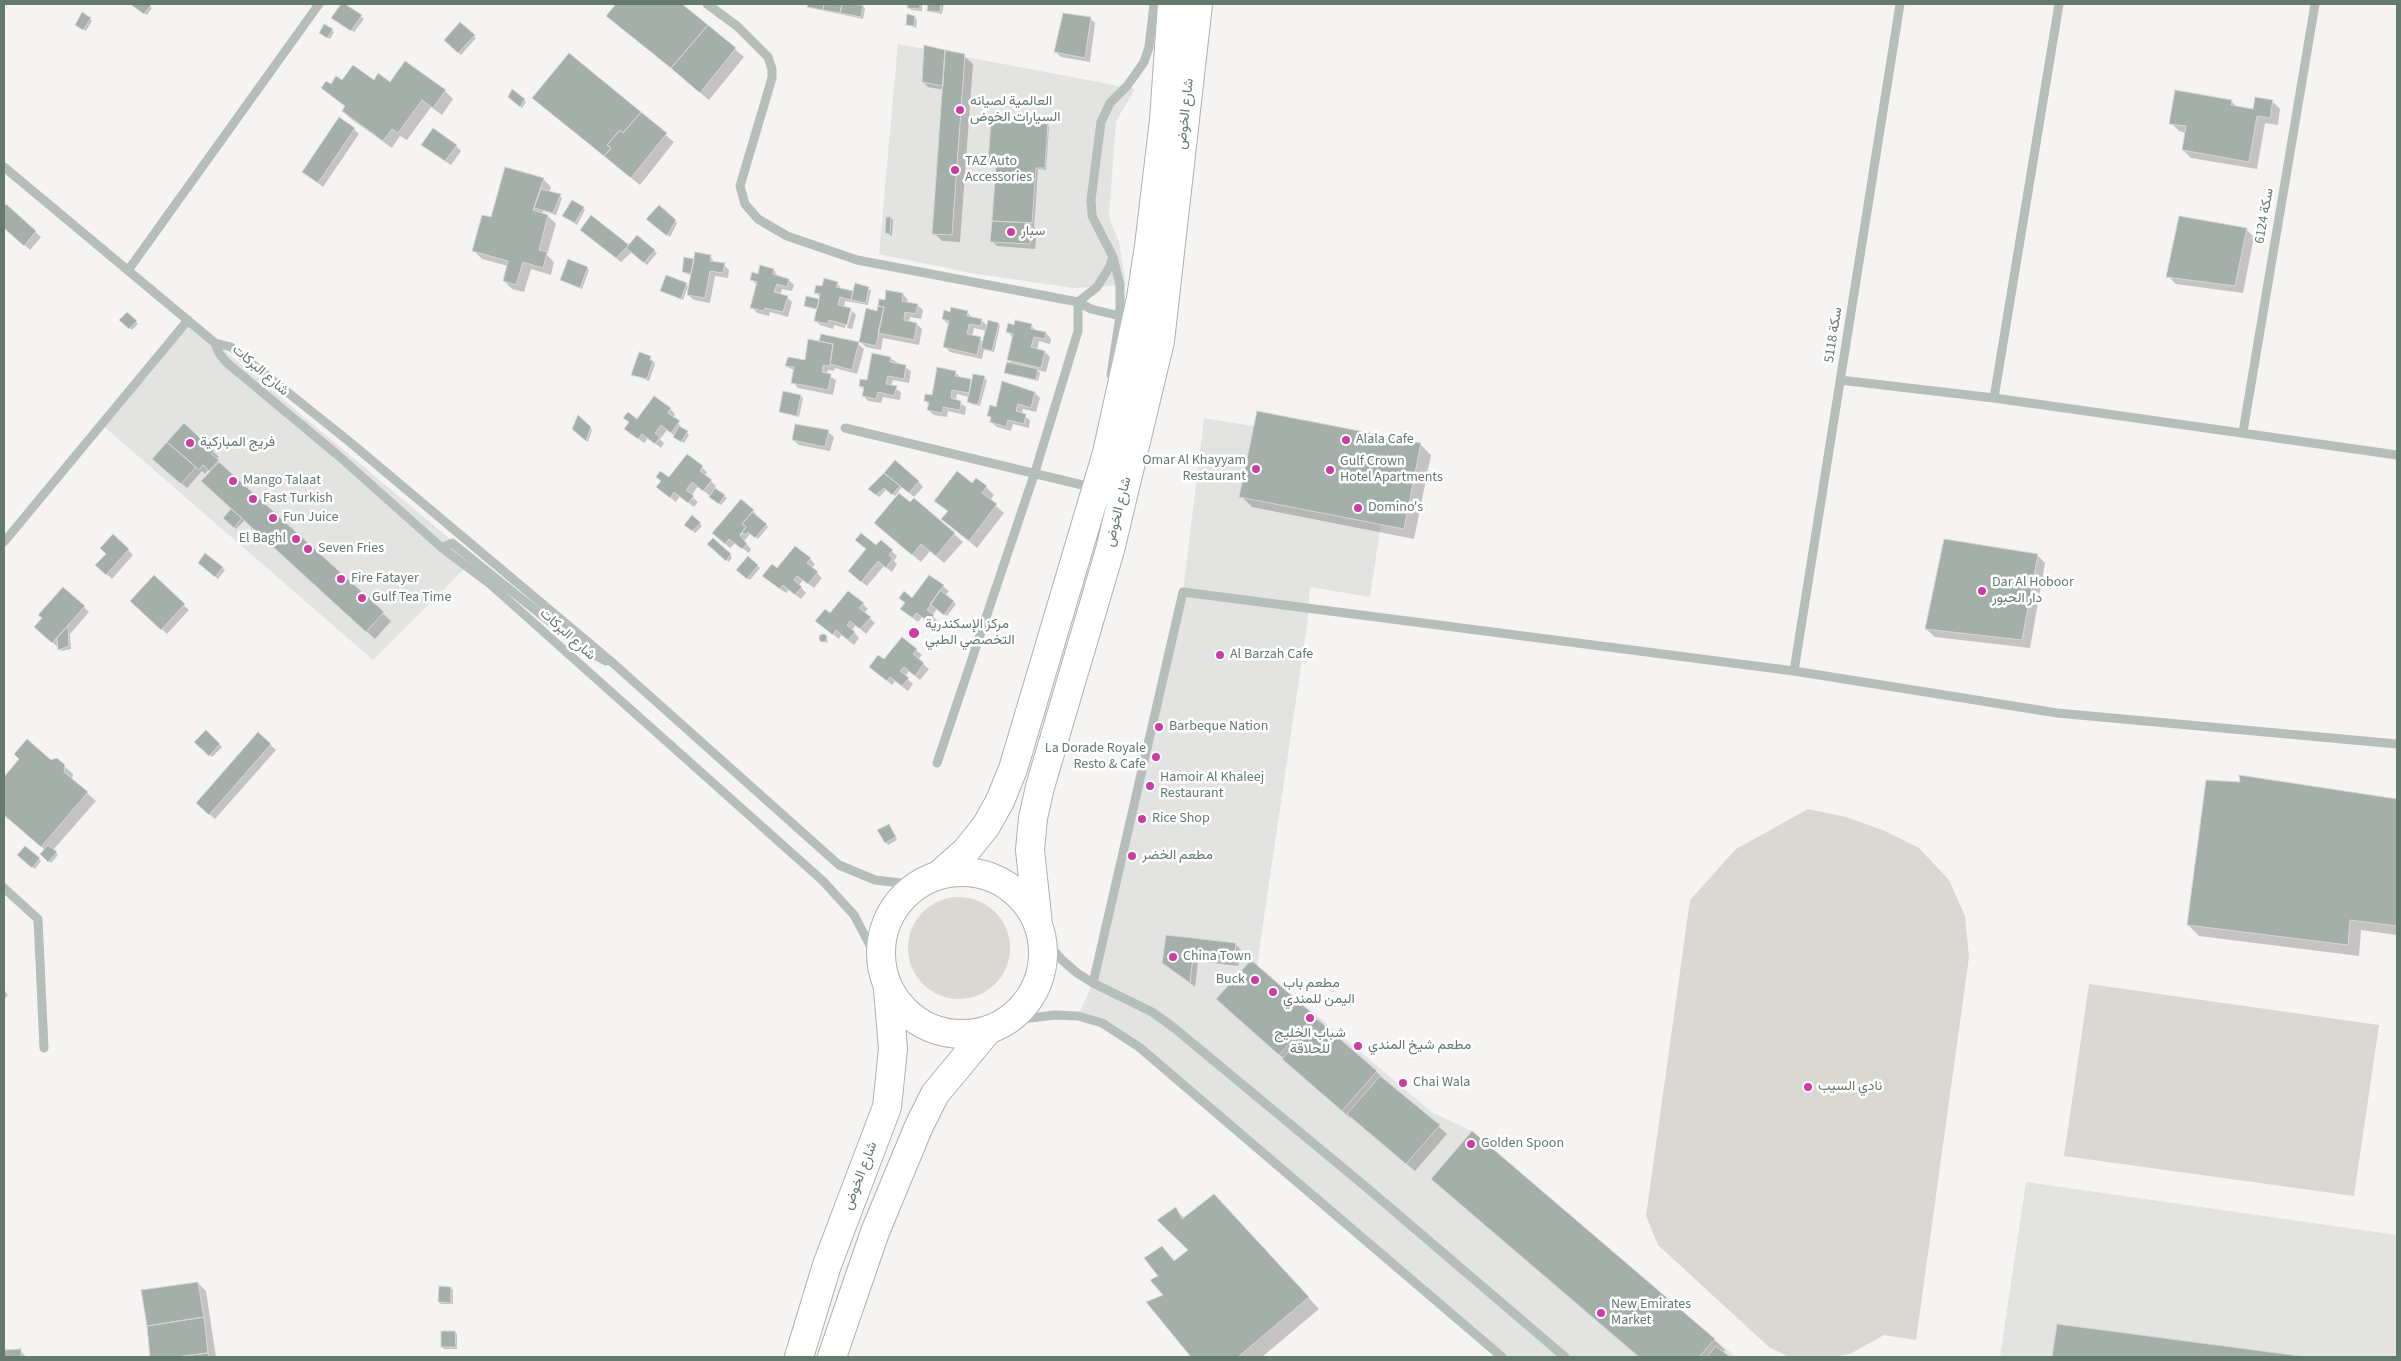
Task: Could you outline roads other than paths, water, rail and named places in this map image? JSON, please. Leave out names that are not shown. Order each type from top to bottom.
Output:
[{"type":"main road","name":"شارع الخوض","points":[[929,879],[966,851],[986,826],[1000,801],[1013,769],[1109,441],[1141,298],[1149,246],[1164,120],[1172,4]]},
{"type":"main road","name":"شارع الخوض","points":[[1040,931],[1030,850],[1033,818],[1040,787],[1110,550],[1160,341],[1198,4]]},
{"type":"main road","points":[[832,1357],[875,1232],[919,1126],[935,1094],[997,1025],[1024,1005],[1037,984],[1043,961],[1040,931],[1027,903],[1010,887],[988,876],[964,872],[929,879],[900,900],[887,920],[881,943],[885,978],[901,1008],[927,1026],[942,1032],[965,1034],[997,1025]]},
{"type":"main road","name":"شارع الخوض","points":[[798,1357],[827,1265],[887,1107],[893,1049],[885,978]]},
{"type":"street","points":[[129,269],[319,4]]},
{"type":"street","points":[[707,4],[737,26],[756,44],[768,57],[772,69],[772,78],[740,186],[745,204],[758,219],[787,236],[857,260],[1078,302],[1091,309],[1120,316]]},
{"type":"street","points":[[1110,382],[1120,316],[1120,285],[1112,257],[1096,224],[1091,208],[1101,122],[1110,103],[1127,86],[1144,62],[1149,47],[1154,4]]},
{"type":"street","name":"سكة 5118","points":[[1794,671],[1900,4]]},
{"type":"street","points":[[1994,398],[2059,4]]},
{"type":"street","name":"سكة 6124","points":[[2243,432],[2315,4]]},
{"type":"street","name":"شارع البركات","points":[[4,167],[129,269],[215,343],[226,362],[340,457],[442,548],[490,584],[829,887],[854,915],[885,978]]},
{"type":"street","points":[[1078,302],[1097,287],[1110,266],[1112,257]]},
{"type":"street","points":[[937,763],[1035,472],[1078,331],[1078,302]]},
{"type":"street","points":[[4,542],[188,320]]},
{"type":"street","name":"شارع البركات","points":[[215,343],[231,347],[351,443],[614,664],[839,865],[875,880],[929,879]]},
{"type":"street","points":[[1840,380],[1994,398],[2397,455]]},
{"type":"street","points":[[1107,403],[1109,441]]},
{"type":"street","points":[[845,428],[1035,472],[1095,488]]},
{"type":"street","points":[[442,548],[452,543],[585,650],[614,664]]},
{"type":"street","points":[[1093,984],[1183,592],[1794,671],[2056,713],[2397,744]]},
{"type":"street","points":[[4,888],[38,919],[44,1048]]},
{"type":"street","points":[[1040,931],[1062,960],[1093,984],[1152,1012],[1174,1027],[1366,1187],[1565,1357]]},
{"type":"street","points":[[997,1025],[1055,1015],[1078,1016],[1102,1023],[1139,1047],[1502,1357]]},
{"type":"place","name":"العالمية لصيانه السيارات الخوض","points":[[960,110]]},
{"type":"place","name":"TAZ Auto Accessories","points":[[955,170]]},
{"type":"place","name":"سبار","points":[[1011,232]]},
{"type":"place","name":"Alala Cafe","points":[[1346,440]]},
{"type":"place","name":"فريج المباركية","points":[[190,443]]},
{"type":"place","name":"Omar Al Khayyam Restaurant","points":[[1256,469]]},
{"type":"place","name":"Gulf Crown Hotel Apartments","points":[[1330,470]]},
{"type":"place","name":"Mango Talaat","points":[[233,481]]},
{"type":"place","name":"Fast Turkish","points":[[253,499]]},
{"type":"place","name":"Domino's","points":[[1358,508]]},
{"type":"place","name":"Fun Juice","points":[[273,518]]},
{"type":"place","name":"El Baghl","points":[[296,539]]},
{"type":"place","name":"Seven Fries","points":[[308,549]]},
{"type":"place","name":"Fire Fatayer","points":[[341,579]]},
{"type":"place","name":"Dar Al Hoboor دار الحبور","points":[[1982,591]]},
{"type":"place","name":"Gulf Tea Time","points":[[362,598]]},
{"type":"place","name":"مركز الإسكندرية التخصصي الطبي","points":[[914,633]]},
{"type":"place","name":"Al Barzah Cafe","points":[[1220,655]]},
{"type":"place","name":"Barbeque Nation","points":[[1159,727]]},
{"type":"place","name":"La Dorade Royale Resto & Cafe","points":[[1156,757]]},
{"type":"place","name":"Hamoir Al Khaleej Restaurant","points":[[1150,786]]},
{"type":"place","name":"Rice Shop","points":[[1142,819]]},
{"type":"place","name":"مطعم الخضر","points":[[1132,856]]},
{"type":"place","name":"China Town","points":[[1173,957]]},
{"type":"place","name":"Buck","points":[[1255,980]]},
{"type":"place","name":"مطعم باب اليمن للمندي","points":[[1273,992]]},
{"type":"place","name":"شباب الخليج للحلاقة","points":[[1310,1018]]},
{"type":"place","name":"مطعم شيخ المندي","points":[[1358,1046]]},
{"type":"place","name":"Chai Wala","points":[[1403,1083]]},
{"type":"place","name":"نادي السيب","points":[[1808,1087]]},
{"type":"place","name":"Golden Spoon","points":[[1471,1144]]},
{"type":"place","name":"New Emirates Market","points":[[1601,1313]]}]
